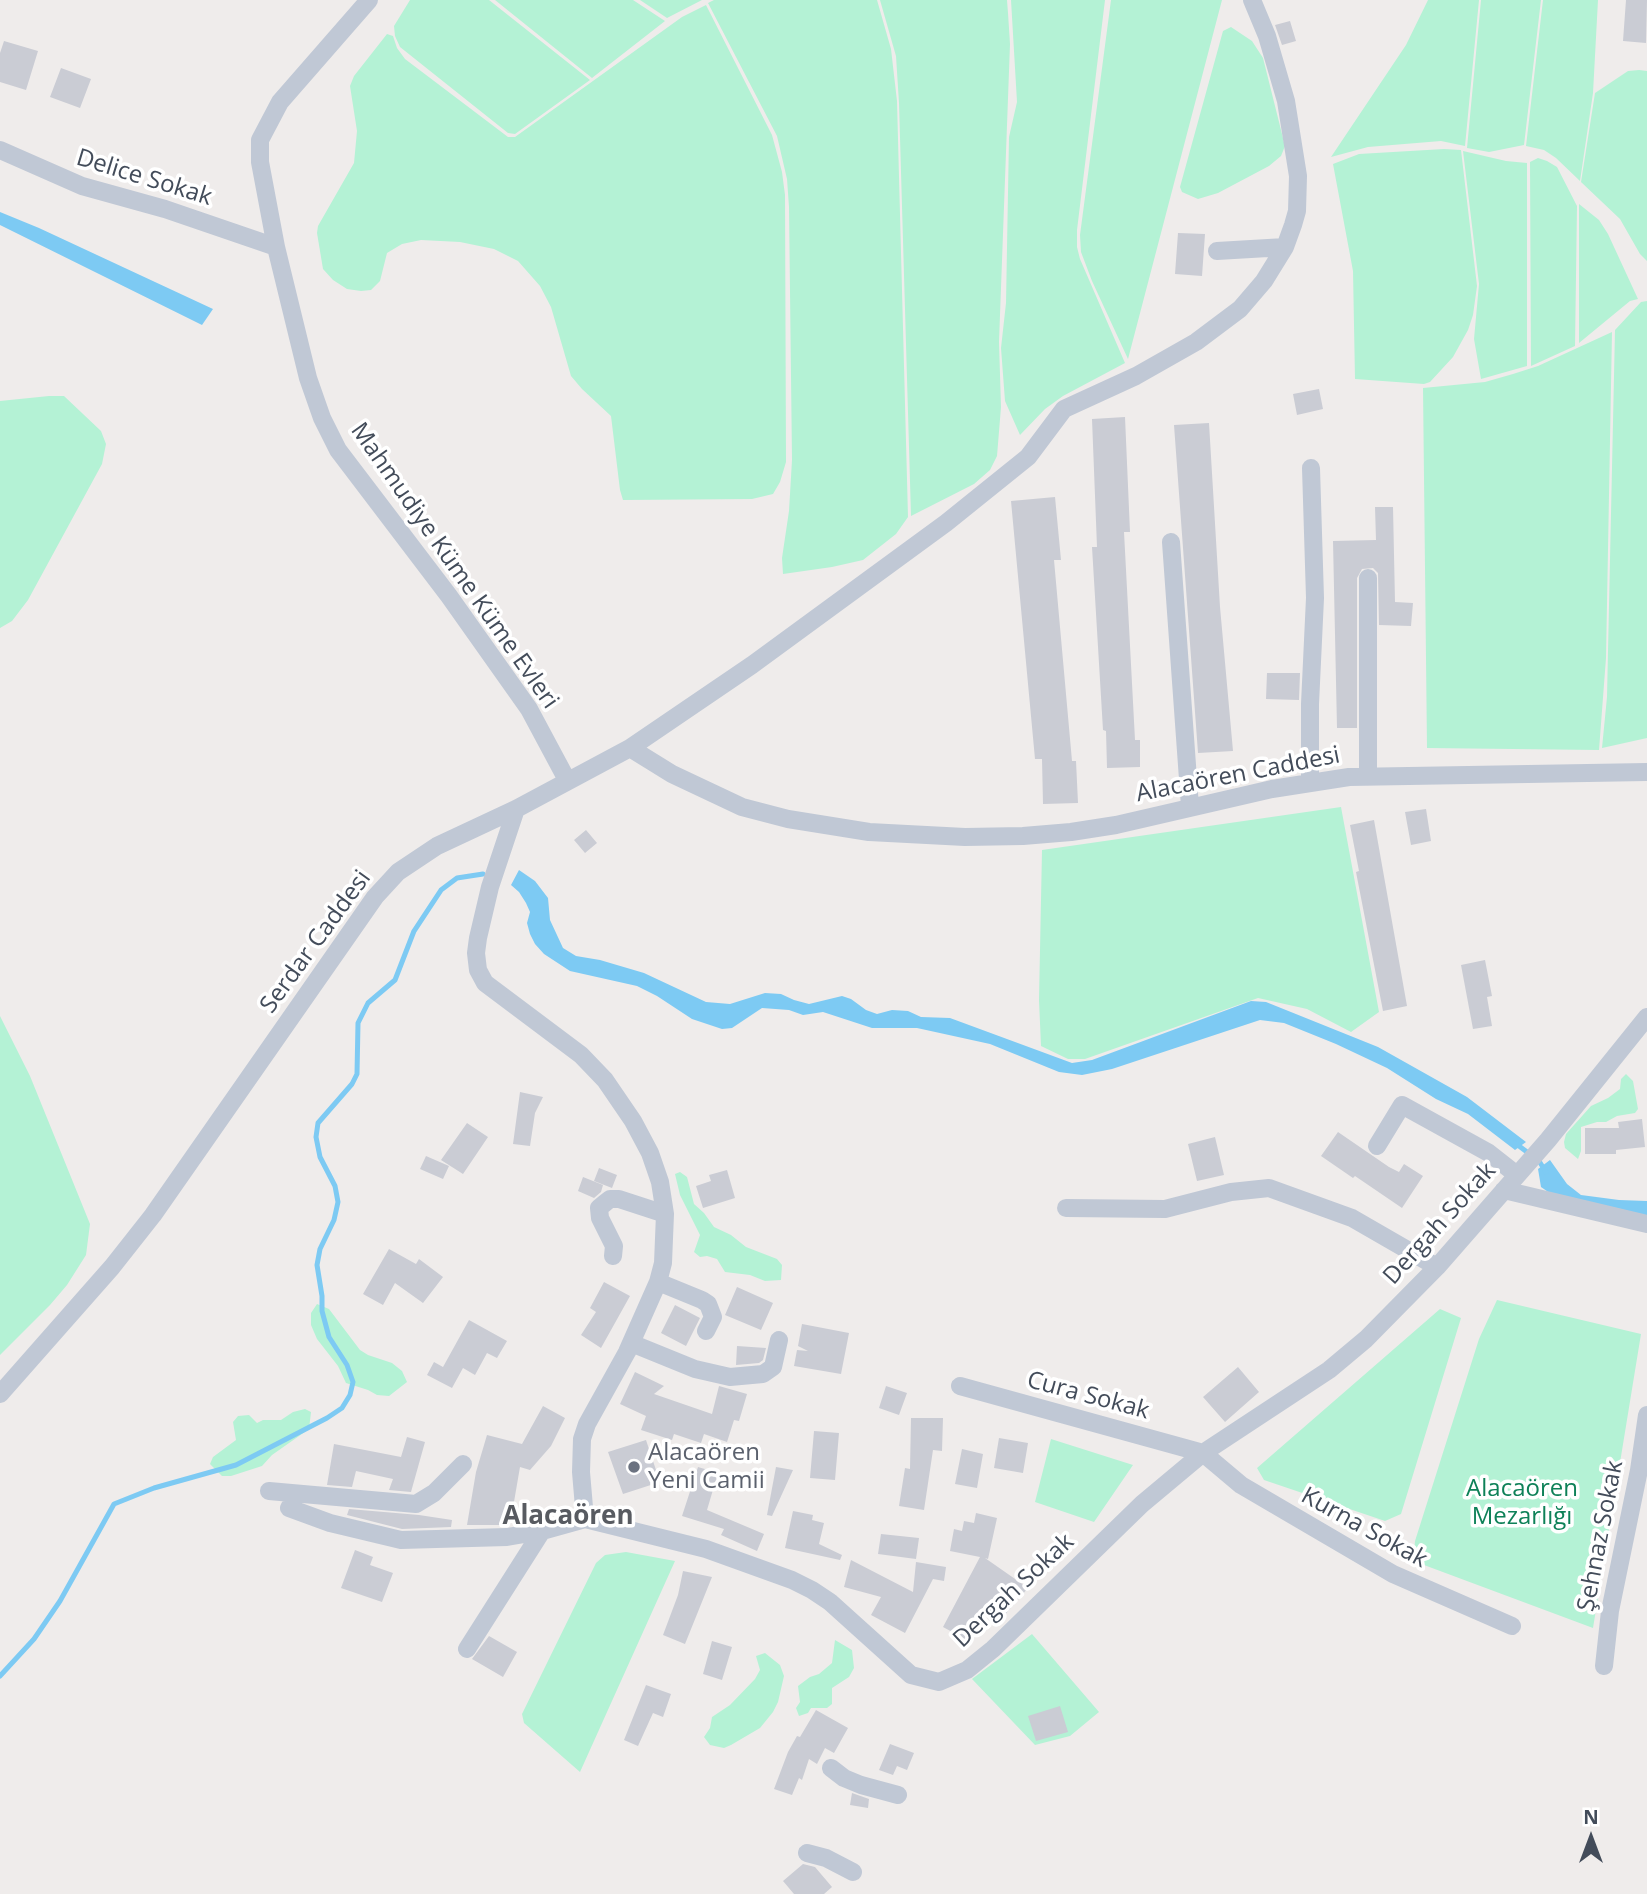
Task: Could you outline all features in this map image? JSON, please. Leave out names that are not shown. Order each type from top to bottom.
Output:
[{"type":"street","name":"Mahmudiye Küme Küme Evleri","points":[[369,0],[280,102],[260,140],[260,162],[276,247],[308,378],[322,418],[338,450],[434,576],[529,709],[567,780]]},
{"type":"street","name":"Serdar Caddesi","points":[[0,1394],[112,1267],[153,1215],[375,897],[398,872],[455,836],[516,809],[630,748],[752,665],[946,523],[1028,457],[1064,409],[1136,376],[1196,342],[1240,309],[1264,281],[1285,247],[1297,211],[1298,176],[1286,101],[1267,36],[1252,0]]},
{"type":"street","name":"Delice Sokak","points":[[0,150],[82,186],[165,209],[276,247]]},
{"type":"street","points":[[1217,251],[1285,247]]},
{"type":"street","points":[[1310,783],[1310,704],[1315,598],[1311,468]]},
{"type":"street","points":[[1171,542],[1190,807]]},
{"type":"street","points":[[1368,578],[1368,776]]},
{"type":"street","name":"Alacaören Caddesi","points":[[630,748],[672,774],[742,807],[788,819],[869,832],[965,837],[1071,832],[1310,783],[1368,776],[1647,772]]},
{"type":"street","points":[[516,809],[490,887],[481,925],[477,953],[478,970],[485,983],[580,1055],[604,1080],[633,1121],[650,1153],[660,1182],[665,1214],[663,1263],[658,1282],[631,1343],[587,1424],[582,1439],[581,1472],[585,1519]]},
{"type":"street","name":"Dergah Sokak","points":[[289,1508],[330,1523],[401,1541],[507,1536],[542,1531],[585,1519],[706,1549],[792,1580],[830,1602],[911,1675],[939,1682],[967,1670],[993,1649],[1142,1503],[1203,1453],[1329,1370],[1366,1339],[1437,1267],[1548,1140],[1647,1017]]},
{"type":"street","points":[[1377,1146],[1402,1105],[1482,1148],[1519,1172]]},
{"type":"street","points":[[1066,1208],[1165,1209],[1231,1192],[1269,1188],[1352,1218],[1437,1267]]},
{"type":"street","points":[[1504,1190],[1647,1224]]},
{"type":"street","points":[[613,1256],[614,1246],[600,1218],[599,1208],[605,1202],[619,1199],[665,1214]]},
{"type":"street","points":[[658,1282],[708,1304],[713,1317],[706,1331]]},
{"type":"street","points":[[631,1343],[695,1369],[730,1377],[763,1374],[773,1367],[779,1340]]},
{"type":"street","name":"Cura Sokak","points":[[960,1386],[1203,1453]]},
{"type":"street","name":"Şehnaz Sokak","points":[[1604,1666],[1610,1611],[1643,1471],[1647,1415]]},
{"type":"street","name":"Kurna Sokak","points":[[1203,1453],[1241,1485],[1393,1574],[1512,1626]]},
{"type":"street","points":[[270,1491],[416,1504],[434,1493],[463,1464]]},
{"type":"street","points":[[467,1649],[542,1531]]},
{"type":"street","points":[[831,1768],[844,1778],[898,1796]]},
{"type":"street","points":[[807,1853],[826,1858],[853,1872]]},
{"type":"green space","points":[[410,0],[489,0],[590,80],[515,134],[508,133],[400,47],[394,26]]},
{"type":"green space","points":[[495,0],[633,0],[665,21],[592,78]]},
{"type":"green space","points":[[640,0],[702,0],[667,18]]},
{"type":"green space","points":[[714,0],[877,0],[891,49],[897,101],[908,517],[896,534],[863,560],[783,574],[782,558],[789,511],[792,460],[787,179],[777,136],[708,3]]},
{"type":"green space","points":[[880,0],[1007,0],[1010,44],[999,342],[1001,407],[997,456],[990,470],[974,484],[911,516],[899,103],[896,56]]},
{"type":"green space","points":[[1011,0],[1105,0],[1077,247],[1125,363],[1063,396],[1045,409],[1020,435],[1005,401],[1001,348],[1006,303],[1009,137],[1017,102]]},
{"type":"green space","points":[[1111,0],[1222,0],[1128,359],[1092,281],[1081,252],[1080,235]]},
{"type":"green space","points":[[1428,0],[1479,0],[1465,146],[1441,141],[1368,147],[1331,157],[1406,45]]},
{"type":"green space","points":[[1481,0],[1541,0],[1524,145],[1489,152],[1467,148]]},
{"type":"green space","points":[[1543,0],[1598,0],[1593,93],[1580,181],[1544,150],[1526,146]]},
{"type":"green space","points":[[706,5],[772,135],[782,172],[785,195],[786,462],[773,494],[752,499],[623,500],[611,416],[571,376],[551,307],[540,286],[518,261],[494,249],[460,242],[421,240],[402,244],[387,253],[380,281],[371,290],[347,289],[323,269],[318,226],[354,163],[357,131],[350,86],[354,76],[387,34],[393,36],[405,59],[508,137],[515,137],[682,17]]},
{"type":"green space","points":[[1231,27],[1252,41],[1263,58],[1285,146],[1281,156],[1269,166],[1218,193],[1198,199],[1182,192],[1180,187],[1223,31]]},
{"type":"green space","points":[[1628,71],[1647,71],[1647,261],[1640,254],[1620,219],[1581,182],[1595,93]]},
{"type":"green space","points":[[1461,150],[1477,286],[1468,330],[1453,357],[1430,382],[1424,384],[1355,379],[1353,271],[1333,164],[1359,154]]},
{"type":"green space","points":[[1463,151],[1527,163],[1527,366],[1481,379],[1474,339],[1479,284]]},
{"type":"green space","points":[[1538,158],[1557,167],[1577,206],[1575,346],[1531,366],[1530,162]]},
{"type":"green space","points":[[1579,204],[1599,220],[1608,234],[1638,299],[1630,301],[1579,343]]},
{"type":"green space","points":[[1647,301],[1647,738],[1602,748],[1607,697],[1615,330],[1641,302]]},
{"type":"green space","points":[[1612,332],[1606,658],[1599,750],[1427,748],[1423,388],[1485,382],[1513,374],[1538,366]]},
{"type":"green space","points":[[64,396],[101,431],[106,444],[102,464],[28,600],[12,621],[0,628],[0,401]]},
{"type":"green space","points":[[1341,807],[1379,1012],[1351,1032],[1307,1009],[1258,998],[1085,1059],[1068,1059],[1041,1046],[1039,1000],[1042,850]]},
{"type":"green space","points":[[0,1016],[30,1076],[90,1224],[86,1255],[67,1285],[0,1355]]},
{"type":"green space","points":[[1626,1074],[1633,1081],[1638,1109],[1635,1113],[1581,1127],[1581,1151],[1578,1159],[1565,1148],[1566,1134],[1591,1106],[1620,1089],[1621,1079]]},
{"type":"green space","points":[[680,1172],[687,1177],[694,1204],[714,1227],[731,1235],[746,1247],[777,1259],[782,1265],[781,1280],[765,1281],[750,1275],[725,1272],[717,1259],[700,1257],[694,1252],[700,1235],[680,1195],[675,1174]]},
{"type":"green space","name":"Alacaören Mezarlığı","points":[[1497,1300],[1641,1334],[1593,1628],[1424,1565],[1414,1554],[1415,1541],[1479,1339]]},
{"type":"green space","points":[[317,1304],[329,1309],[360,1350],[392,1363],[402,1371],[407,1382],[389,1396],[377,1395],[346,1383],[311,1325],[311,1313]]},
{"type":"green space","points":[[1440,1309],[1461,1318],[1401,1514],[1385,1521],[1264,1480],[1257,1468]]},
{"type":"green space","points":[[305,1409],[311,1412],[309,1429],[272,1455],[262,1466],[231,1476],[222,1476],[210,1464],[213,1457],[236,1440],[233,1422],[238,1416],[249,1415],[257,1423],[263,1420],[281,1420],[293,1412]]},
{"type":"green space","points":[[1051,1439],[1133,1465],[1094,1522],[1035,1502]]},
{"type":"green space","points":[[626,1552],[675,1561],[580,1772],[524,1723],[522,1714],[596,1563],[605,1555]]},
{"type":"green space","points":[[1032,1634],[1099,1712],[1070,1736],[1035,1745],[972,1679]]},
{"type":"green space","points":[[835,1640],[852,1650],[854,1668],[849,1677],[832,1688],[832,1704],[827,1708],[811,1708],[808,1713],[799,1716],[796,1708],[800,1702],[798,1686],[832,1663]]},
{"type":"green space","points":[[765,1653],[780,1665],[784,1676],[773,1712],[760,1728],[731,1745],[724,1748],[710,1745],[704,1737],[710,1728],[712,1717],[730,1705],[755,1679],[760,1670],[756,1656]]},
{"type":"water","points":[[0,212],[213,309],[202,325],[0,225]]},
{"type":"water","points":[[519,870],[535,881],[548,898],[550,920],[563,948],[576,956],[644,973],[706,1002],[730,1004],[765,993],[781,994],[809,1004],[842,996],[877,1014],[892,1010],[908,1011],[921,1017],[950,1018],[1072,1063],[1092,1060],[1251,1001],[1266,1002],[1378,1047],[1467,1097],[1526,1142],[1515,1150],[1468,1114],[1436,1099],[1387,1068],[1284,1023],[1260,1020],[1112,1069],[1082,1075],[1059,1072],[990,1044],[917,1028],[872,1028],[823,1012],[803,1015],[789,1010],[762,1008],[732,1028],[722,1029],[692,1019],[637,986],[570,971],[544,954],[530,934],[527,923],[530,912],[526,903],[511,885]]},
{"type":"water","points":[[1550,1160],[1567,1184],[1581,1195],[1647,1201],[1647,1215],[1631,1215],[1554,1196],[1541,1187],[1538,1169]]},
{"type":"building","points":[[1626,0],[1647,0],[1646,43],[1623,41]]},
{"type":"building","points":[[1290,21],[1296,41],[1282,45],[1275,25]]},
{"type":"building","points":[[4,41],[38,51],[26,90],[0,82],[0,53]]},
{"type":"building","points":[[61,68],[91,79],[80,108],[50,97]]},
{"type":"building","points":[[1178,233],[1205,234],[1202,276],[1175,274]]},
{"type":"building","points":[[1319,389],[1323,409],[1297,415],[1293,394]]},
{"type":"building","points":[[1125,417],[1130,532],[1124,532],[1135,740],[1140,740],[1140,767],[1107,768],[1092,547],[1097,547],[1092,419]]},
{"type":"building","points":[[1209,423],[1220,607],[1233,751],[1198,753],[1174,425]]},
{"type":"building","points":[[1055,497],[1061,560],[1054,560],[1072,761],[1076,761],[1078,803],[1043,804],[1042,759],[1035,759],[1011,501]]},
{"type":"building","points":[[1375,507],[1393,507],[1395,602],[1413,603],[1411,626],[1379,625],[1378,573],[1373,568],[1362,569],[1357,578],[1357,728],[1337,728],[1333,541],[1376,540]]},
{"type":"building","points":[[1267,673],[1300,673],[1299,700],[1266,699]]},
{"type":"building","points":[[1426,809],[1431,841],[1411,845],[1405,812]]},
{"type":"building","points":[[1374,820],[1407,1006],[1383,1011],[1356,872],[1359,871],[1350,825]]},
{"type":"building","points":[[586,830],[597,843],[585,853],[574,840]]},
{"type":"building","points":[[1485,960],[1492,996],[1487,997],[1492,1026],[1473,1029],[1461,965]]},
{"type":"building","points":[[520,1092],[543,1097],[535,1113],[530,1146],[513,1144]]},
{"type":"building","points":[[1642,1119],[1645,1147],[1616,1150],[1616,1154],[1585,1154],[1585,1128],[1619,1128],[1618,1122]]},
{"type":"building","points":[[467,1123],[488,1137],[463,1174],[441,1160]]},
{"type":"building","points":[[1338,1132],[1389,1167],[1399,1172],[1404,1164],[1423,1176],[1402,1208],[1321,1156]]},
{"type":"building","points":[[1215,1137],[1224,1175],[1197,1181],[1188,1144]]},
{"type":"building","points":[[426,1156],[449,1166],[443,1179],[420,1169]]},
{"type":"building","points":[[599,1168],[617,1175],[612,1188],[594,1181]]},
{"type":"building","points":[[727,1170],[735,1198],[703,1208],[696,1186],[711,1181],[709,1175]]},
{"type":"building","points":[[583,1177],[603,1185],[601,1192],[594,1198],[578,1191]]},
{"type":"building","points":[[389,1249],[416,1264],[419,1259],[443,1277],[423,1303],[395,1283],[383,1305],[363,1294]]},
{"type":"building","points":[[604,1282],[630,1296],[601,1348],[581,1335],[596,1312],[590,1308]]},
{"type":"building","points":[[737,1287],[773,1303],[761,1330],[725,1315]]},
{"type":"building","points":[[675,1305],[700,1318],[686,1346],[661,1333]]},
{"type":"building","points":[[469,1320],[507,1341],[497,1358],[487,1353],[475,1375],[463,1368],[452,1388],[427,1375],[434,1362],[443,1367]]},
{"type":"building","points":[[802,1324],[849,1333],[841,1374],[794,1366],[797,1350],[808,1351],[798,1346]]},
{"type":"building","points":[[737,1346],[766,1348],[763,1360],[759,1363],[736,1365]]},
{"type":"building","points":[[1238,1367],[1259,1392],[1225,1422],[1203,1397]]},
{"type":"building","points":[[635,1372],[664,1386],[654,1394],[712,1414],[719,1386],[747,1394],[739,1421],[734,1420],[727,1442],[704,1434],[701,1443],[674,1434],[672,1440],[641,1430],[646,1416],[620,1404]]},
{"type":"building","points":[[886,1386],[907,1393],[899,1415],[879,1408]]},
{"type":"building","points":[[543,1406],[565,1418],[551,1446],[530,1470],[520,1467],[510,1525],[467,1525],[476,1472],[487,1435],[522,1444]]},
{"type":"building","points":[[911,1418],[943,1418],[942,1451],[933,1450],[924,1510],[899,1506],[905,1468],[910,1469]]},
{"type":"building","points":[[814,1431],[839,1433],[835,1480],[810,1478]]},
{"type":"building","points":[[407,1437],[425,1442],[411,1492],[389,1490],[393,1479],[356,1471],[352,1487],[327,1485],[334,1444],[401,1457]]},
{"type":"building","points":[[999,1438],[1028,1443],[1023,1473],[994,1468]]},
{"type":"building","name":"Alacaören Yeni Camii","points":[[646,1440],[660,1482],[623,1494],[608,1452]]},
{"type":"building","points":[[962,1449],[983,1454],[977,1488],[955,1484]]},
{"type":"building","points":[[698,1467],[718,1473],[707,1510],[764,1534],[757,1551],[721,1535],[724,1529],[682,1516]]},
{"type":"building","points":[[776,1467],[793,1470],[772,1516],[767,1515]]},
{"type":"building","points":[[349,1509],[452,1520],[451,1527],[402,1529],[347,1515]]},
{"type":"building","points":[[793,1511],[813,1515],[812,1520],[824,1523],[819,1544],[842,1555],[840,1560],[785,1548]]},
{"type":"building","points":[[976,1513],[997,1518],[988,1559],[985,1558],[1028,1588],[1003,1617],[984,1608],[967,1640],[943,1627],[980,1557],[950,1551],[954,1529],[962,1531],[964,1521],[974,1523]]},
{"type":"building","points":[[881,1534],[919,1538],[916,1559],[878,1554]]},
{"type":"building","points":[[355,1550],[373,1557],[370,1565],[393,1573],[382,1602],[341,1588]]},
{"type":"building","points":[[851,1560],[913,1592],[916,1562],[946,1567],[944,1581],[933,1579],[905,1633],[871,1615],[881,1597],[844,1587]]},
{"type":"building","points":[[683,1571],[712,1577],[685,1644],[663,1635],[678,1595]]},
{"type":"building","points":[[489,1636],[517,1652],[503,1677],[472,1659]]},
{"type":"building","points":[[712,1641],[732,1647],[722,1680],[703,1674]]},
{"type":"building","points":[[646,1685],[671,1694],[663,1717],[653,1713],[638,1746],[624,1740]]},
{"type":"building","points":[[1060,1706],[1068,1732],[1036,1741],[1028,1716]]},
{"type":"building","points":[[816,1710],[848,1728],[834,1753],[825,1748],[817,1764],[809,1759],[802,1780],[799,1778],[792,1795],[774,1789],[788,1752]]},
{"type":"building","points":[[890,1744],[914,1753],[907,1770],[897,1766],[893,1775],[879,1770]]},
{"type":"building","points":[[852,1793],[869,1799],[868,1808],[850,1805]]},
{"type":"building","points":[[803,1864],[815,1867],[832,1887],[824,1894],[794,1894],[783,1881]]},
{"type":"waterway","points":[[0,1676],[34,1639],[60,1601],[114,1504],[154,1488],[236,1465],[327,1418],[342,1408],[350,1395],[353,1382],[347,1365],[329,1337],[322,1311],[317,1265],[320,1249],[334,1220],[338,1202],[335,1186],[320,1157],[316,1137],[318,1123],[352,1084],[357,1074],[358,1023],[368,1003],[395,980],[414,931],[441,890],[457,878],[483,874]]},
{"type":"waterway","points":[[1515,1143],[1539,1161],[1546,1172]]},
{"type":"place","name":"Alacaören Yeni Camii","points":[[634,1467]]},
{"type":"district","name":"Alacaören","points":[[568,1517]]}]
